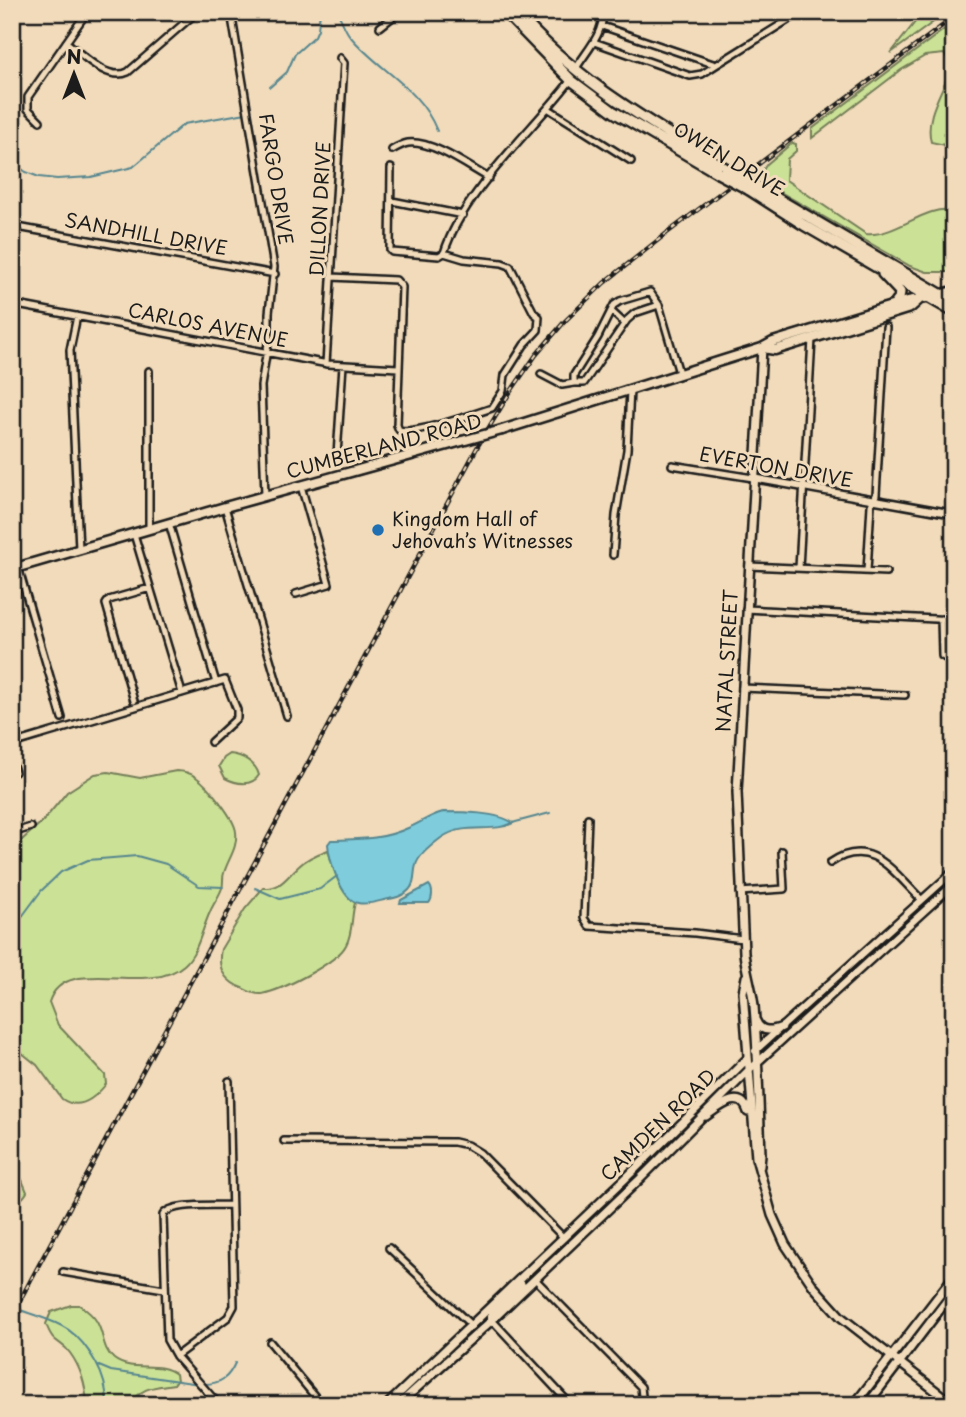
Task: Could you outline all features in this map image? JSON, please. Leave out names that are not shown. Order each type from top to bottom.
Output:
[{"type":"highway","name":"OWEN DRIVE","points":[[505,12],[571,80],[614,112],[954,302]]},
{"type":"highway","name":"OWEN DRIVE","points":[[516,12],[548,47],[575,71],[617,102],[722,170]]},
{"type":"highway","points":[[536,44],[541,45],[571,72],[575,71]]},
{"type":"highway","points":[[571,80],[575,77],[608,101],[617,102]]},
{"type":"highway","name":"OWEN DRIVE","points":[[751,187],[804,225],[954,312]]},
{"type":"highway","points":[[872,263],[900,292],[894,306]]},
{"type":"main road","name":"CUMBERLAND ROAD","points":[[15,568],[502,430],[762,348],[773,342],[954,290]]},
{"type":"main road","name":"CUMBERLAND ROAD","points":[[762,348],[775,350],[812,339],[910,308],[919,300]]},
{"type":"main road","name":"NATAL STREET","points":[[752,1129],[743,992],[746,977],[737,792],[762,348]]},
{"type":"main road","name":"NATAL STREET","points":[[746,977],[752,992],[755,1017],[760,1166]]},
{"type":"main road","points":[[755,1017],[762,1029],[769,1031],[782,1027]]},
{"type":"main road","name":"CAMDEN ROAD","points":[[387,1405],[482,1317],[748,1058]]},
{"type":"main road","name":"CAMDEN ROAD","points":[[398,1405],[640,1179],[678,1138],[749,1070]]},
{"type":"main road","points":[[678,1138],[729,1100],[745,1104],[772,1215],[785,1244],[802,1271],[841,1317],[952,1404]]},
{"type":"main road","points":[[492,1320],[491,1315],[525,1280],[531,1269]]},
{"type":"main road","points":[[854,1405],[954,1276]]},
{"type":"main road","points":[[867,1405],[952,1292]]},
{"type":"main road","points":[[443,1365],[455,1349],[485,1321],[482,1317]]},
{"type":"street","points":[[40,121],[28,109],[28,97],[87,12]]},
{"type":"street","points":[[66,42],[108,73],[120,75],[128,72],[197,12]]},
{"type":"street","name":"FARGO DRIVE","points":[[230,12],[264,197],[275,274],[261,386],[265,495]]},
{"type":"street","points":[[380,27],[399,12]]},
{"type":"street","points":[[575,71],[602,26],[603,12]]},
{"type":"street","points":[[594,42],[690,76],[702,74],[801,12]]},
{"type":"street","points":[[602,26],[716,65]]},
{"type":"street","name":"DILLON DRIVE","points":[[326,364],[344,63],[341,58]]},
{"type":"street","points":[[391,169],[391,252],[439,256],[444,253],[463,215],[489,178],[571,80]]},
{"type":"street","points":[[548,109],[631,161]]},
{"type":"street","points":[[393,150],[405,144],[420,145],[449,154],[489,178]]},
{"type":"street","points":[[392,201],[463,215]]},
{"type":"street","name":"SANDHILL DRIVE","points":[[12,226],[275,274]]},
{"type":"street","points":[[331,277],[396,280],[401,284],[403,290],[397,425],[399,430],[405,432],[418,430],[492,408],[503,391],[505,375],[524,345],[538,330],[539,317],[534,313],[510,266],[444,253]]},
{"type":"street","points":[[574,383],[573,375],[611,311],[620,301],[650,292],[659,305],[679,373]]},
{"type":"street","name":"CARLOS AVENUE","points":[[12,304],[326,364],[398,368]]},
{"type":"street","points":[[541,374],[562,386],[584,383],[624,323],[635,313],[659,305]]},
{"type":"street","points":[[611,311],[624,323]]},
{"type":"street","points":[[77,316],[70,350],[79,550]]},
{"type":"street","points":[[867,571],[871,505],[876,495],[886,327]]},
{"type":"street","points":[[799,568],[812,339]]},
{"type":"street","points":[[337,455],[344,365]]},
{"type":"street","points":[[149,371],[149,529]]},
{"type":"street","points":[[613,555],[616,515],[627,450],[630,390]]},
{"type":"street","name":"EVERTON DRIVE","points":[[672,464],[954,514]]},
{"type":"street","points":[[296,594],[329,584],[301,486]]},
{"type":"street","points":[[225,507],[287,716]]},
{"type":"street","points":[[169,523],[216,682]]},
{"type":"street","points":[[134,534],[181,693]]},
{"type":"street","points":[[748,565],[886,572]]},
{"type":"street","points":[[15,568],[62,718]]},
{"type":"street","points":[[134,701],[106,604],[109,600],[149,588]]},
{"type":"street","points":[[746,609],[954,620]]},
{"type":"street","points":[[941,619],[942,656],[954,663]]},
{"type":"street","points":[[12,744],[216,682],[227,681],[237,714],[236,722],[211,742]]},
{"type":"street","points":[[742,688],[905,695]]},
{"type":"street","points":[[12,762],[15,772]]},
{"type":"street","points":[[588,818],[584,918],[589,926],[743,939]]},
{"type":"street","points":[[12,832],[31,827]]},
{"type":"street","points":[[740,892],[784,890],[782,851]]},
{"type":"street","points":[[830,863],[846,853],[864,852],[889,867],[921,899]]},
{"type":"street","name":"CAMDEN ROAD","points":[[748,1058],[954,872]]},
{"type":"street","name":"CAMDEN ROAD","points":[[749,1070],[954,884]]},
{"type":"street","points":[[176,1356],[228,1317],[232,1311],[229,1081]]},
{"type":"street","points":[[284,1141],[454,1142],[467,1145],[480,1153],[564,1238]]},
{"type":"street","points":[[219,1405],[169,1347],[165,1332],[163,1216],[166,1210],[179,1207],[231,1205]]},
{"type":"street","points":[[389,1248],[472,1326]]},
{"type":"street","points":[[63,1272],[164,1289]]},
{"type":"street","points":[[535,1279],[641,1387],[643,1405]]},
{"type":"street","points":[[492,1320],[572,1405]]},
{"type":"street","points":[[270,1342],[322,1405]]},
{"type":"green space","points":[[923,12],[947,12],[891,53]]},
{"type":"green space","points":[[954,22],[954,147],[931,142],[932,112],[952,65],[944,54],[925,56],[901,70],[812,138],[812,129]]},
{"type":"green space","points":[[792,143],[796,144],[796,151],[787,159],[786,180],[866,234],[889,231],[933,212],[954,211],[954,272],[927,272],[910,266],[761,181],[759,176],[767,164]]},
{"type":"green space","points":[[230,754],[252,763],[259,775],[256,779],[244,783],[225,778],[219,766]]},
{"type":"green space","points":[[176,771],[193,775],[207,787],[231,819],[236,832],[236,843],[223,875],[222,888],[196,947],[184,965],[168,974],[150,978],[89,977],[72,980],[58,987],[49,1002],[58,1025],[105,1075],[106,1084],[97,1094],[74,1104],[62,1099],[37,1065],[12,1045],[12,849],[44,820],[67,792],[95,774],[108,772],[140,778]]},
{"type":"green space","points":[[328,850],[341,886],[355,903],[350,935],[341,952],[295,981],[262,994],[231,982],[221,968],[221,949],[245,909],[263,888],[275,887],[305,861]]},
{"type":"green space","points":[[12,1156],[27,1192],[19,1200],[12,1199]]},
{"type":"green space","points":[[79,1305],[95,1319],[104,1343],[114,1359],[129,1365],[169,1370],[176,1374],[177,1380],[174,1384],[144,1391],[132,1405],[87,1405],[84,1384],[74,1359],[54,1339],[46,1324],[51,1312]]},
{"type":"water","points":[[443,812],[489,815],[513,823],[496,828],[459,830],[441,838],[417,861],[413,884],[401,896],[364,904],[346,895],[331,859],[328,844],[331,840],[389,835]]},
{"type":"water","points":[[429,885],[432,894],[429,903],[400,903],[401,900]]},
{"type":"waterway","points":[[270,87],[287,72],[295,54],[315,36],[320,12]]},
{"type":"waterway","points":[[337,12],[346,30],[361,48],[420,102],[437,131]]},
{"type":"waterway","points":[[12,162],[39,177],[91,177],[133,167],[184,124],[246,113]]},
{"type":"waterway","points":[[512,823],[550,813]]},
{"type":"waterway","points":[[12,941],[18,922],[41,891],[61,872],[88,860],[137,856],[166,864],[199,886],[223,887]]},
{"type":"waterway","points":[[255,888],[280,899],[320,889],[337,876]]},
{"type":"waterway","points":[[12,1307],[61,1325],[79,1339],[101,1373],[106,1388],[107,1405]]},
{"type":"waterway","points":[[204,1384],[224,1379],[235,1363]]},
{"type":"waterway","points":[[99,1366],[111,1371],[199,1384]]},
{"type":"railway","points":[[12,1315],[479,444],[536,355],[565,321],[604,283],[954,17]]},
{"type":"place","name":"Kingdom Hall of Jehovah’s Witnesses","points":[[378,530]]}]
